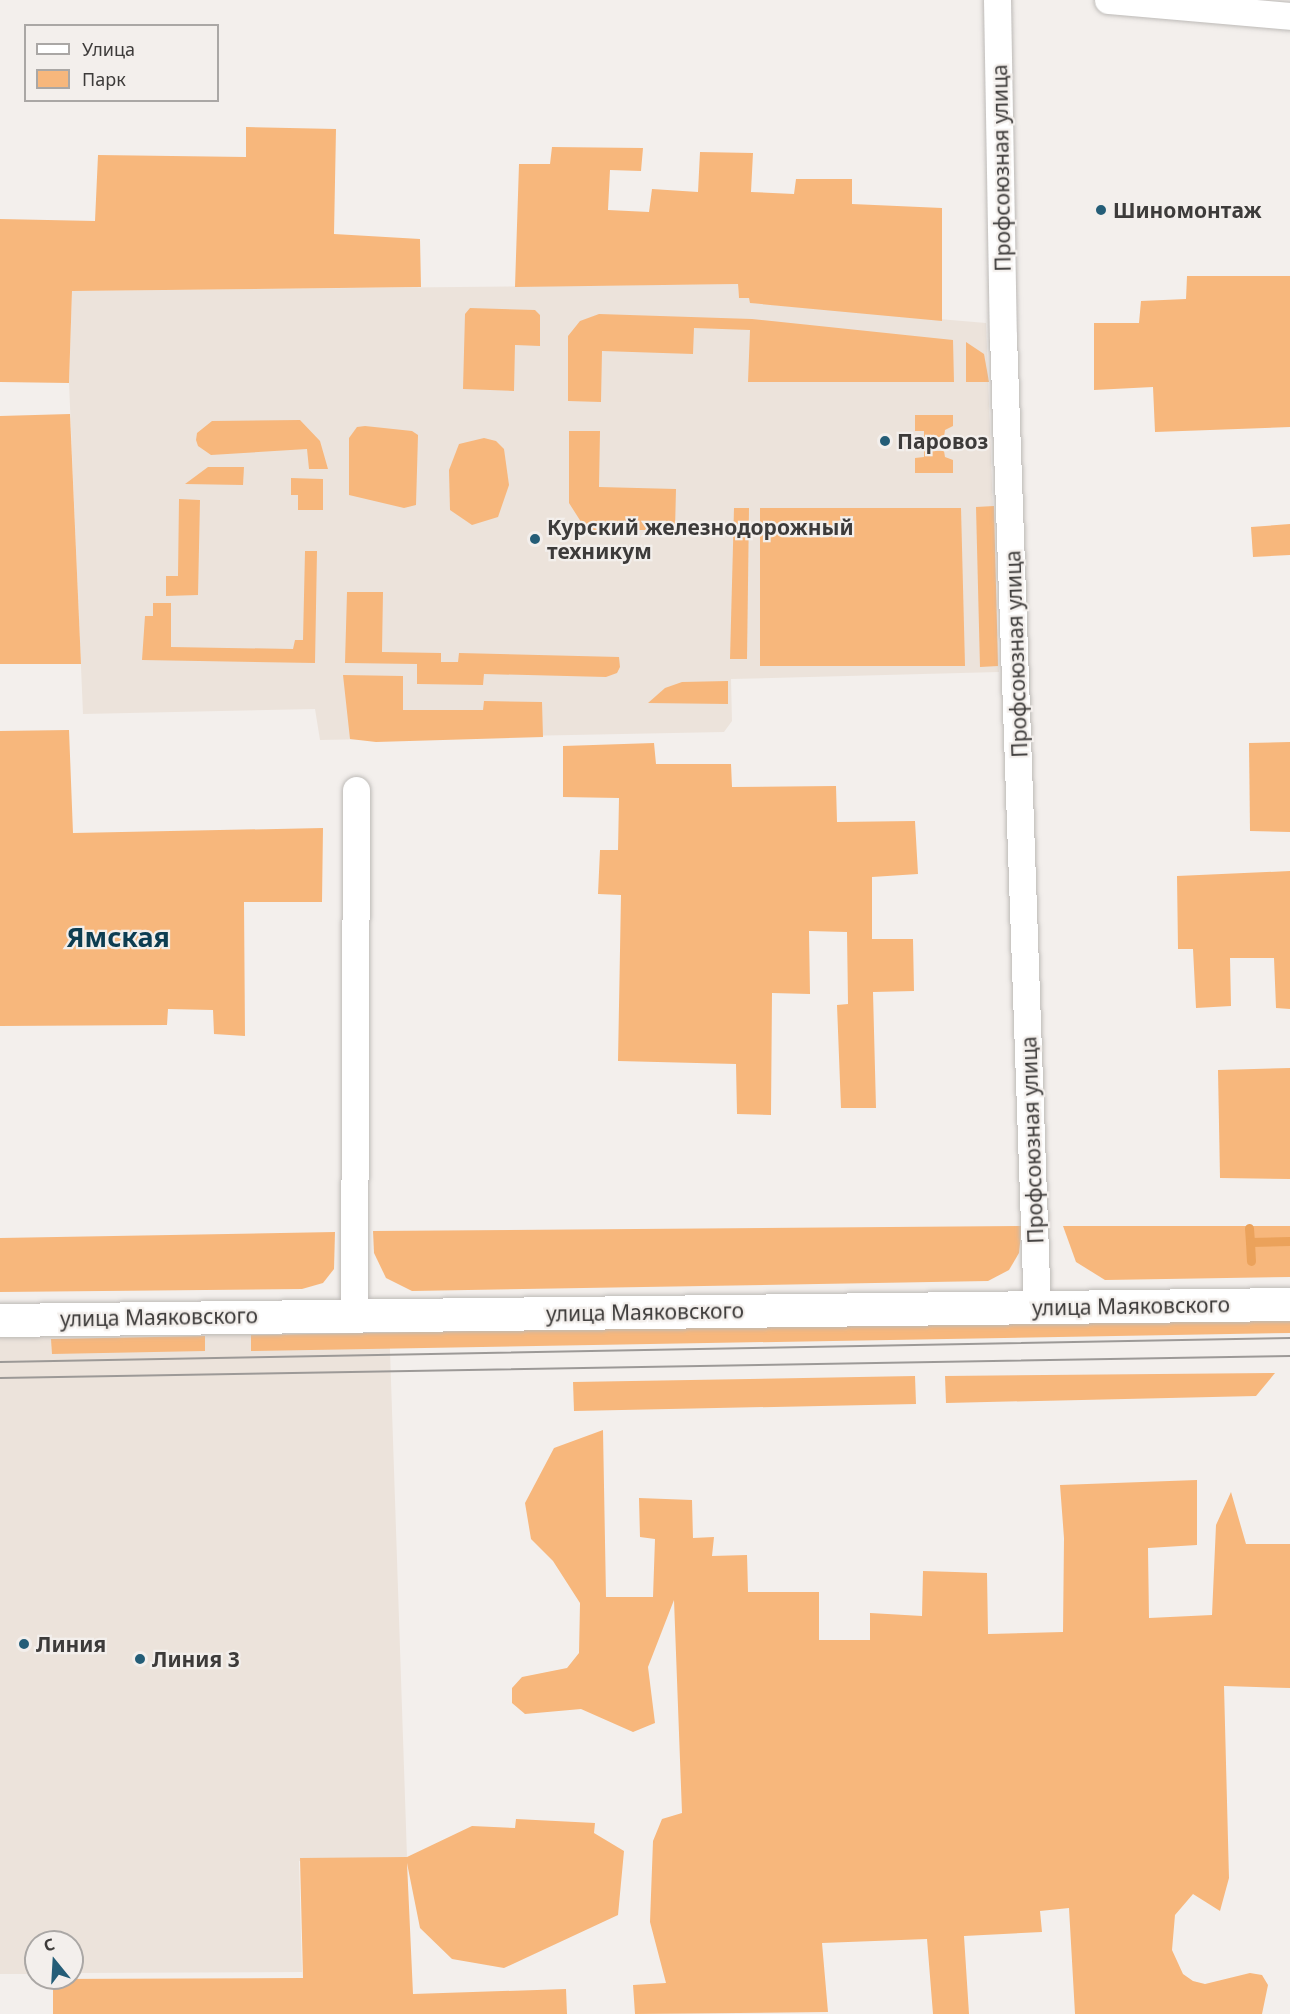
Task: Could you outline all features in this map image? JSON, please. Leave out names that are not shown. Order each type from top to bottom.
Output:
[{"type":"main road","name":"улица Маяковского","points":[[0,1320],[1290,1304]]},
{"type":"street","name":"Профсоюзная улица","points":[[997,0],[1003,336],[1037,1308]]},
{"type":"street","points":[[1108,0],[1290,16]]},
{"type":"street","points":[[354,1315],[356,790]]},
{"type":"shaded area","name":"Курский железнодорожный техникум","points":[[738,284],[739,298],[749,298],[751,303],[986,323],[999,672],[731,679],[732,721],[724,732],[320,740],[315,709],[83,714],[69,383],[72,291]]},
{"type":"shaded area","points":[[389,1321],[407,1857],[299,1861],[302,1972],[84,1973],[84,1930],[24,1930],[24,1974],[0,1974],[0,1324]]},
{"type":"green space","points":[[246,127],[336,129],[334,234],[420,239],[421,287],[72,291],[69,383],[0,382],[0,219],[95,221],[98,155],[246,157]]},
{"type":"green space","points":[[552,147],[643,148],[641,171],[610,170],[608,210],[649,212],[652,189],[698,192],[700,152],[753,153],[751,192],[794,194],[796,179],[852,179],[852,204],[942,208],[942,321],[750,303],[749,298],[739,298],[738,284],[515,287],[519,164],[550,164]]},
{"type":"green space","points":[[1187,276],[1290,276],[1290,427],[1155,432],[1153,387],[1094,390],[1094,323],[1139,323],[1141,301],[1186,299]]},
{"type":"green space","points":[[470,308],[535,310],[540,315],[540,346],[515,345],[514,391],[463,389],[465,314]]},
{"type":"green space","points":[[599,314],[752,319],[953,340],[954,382],[748,382],[750,330],[694,328],[693,354],[602,351],[601,402],[568,401],[568,336],[580,321]]},
{"type":"green space","points":[[966,342],[984,354],[989,382],[966,382]]},
{"type":"green space","points":[[70,414],[81,664],[0,664],[0,416]]},
{"type":"green space","points":[[915,415],[953,415],[953,426],[945,430],[944,437],[924,437],[924,431],[915,431]]},
{"type":"green space","points":[[300,420],[320,441],[328,469],[309,469],[307,449],[211,455],[198,446],[196,440],[197,433],[212,421]]},
{"type":"green space","points":[[357,427],[412,431],[418,435],[416,505],[404,508],[349,495],[349,438]]},
{"type":"green space","points":[[569,431],[600,431],[599,487],[676,489],[675,530],[594,530],[583,525],[569,503]]},
{"type":"green space","points":[[484,438],[496,441],[504,449],[509,485],[498,517],[472,525],[450,510],[449,470],[459,444]]},
{"type":"green space","points":[[924,451],[944,451],[945,457],[953,460],[953,473],[915,473],[915,458],[924,457]]},
{"type":"green space","points":[[208,467],[244,467],[243,485],[185,484]]},
{"type":"green space","points":[[291,478],[323,479],[323,510],[298,510],[298,495],[291,495]]},
{"type":"green space","points":[[179,499],[200,500],[198,595],[166,596],[166,576],[178,576]]},
{"type":"green space","points":[[994,506],[998,666],[980,667],[976,507]]},
{"type":"green space","points":[[734,508],[749,508],[747,659],[730,659]]},
{"type":"green space","points":[[760,508],[961,508],[965,666],[760,666]]},
{"type":"green space","points":[[1290,524],[1290,555],[1253,557],[1251,527]]},
{"type":"green space","points":[[305,551],[317,551],[315,663],[142,660],[145,616],[153,616],[153,603],[171,603],[171,647],[293,649],[295,640],[303,640]]},
{"type":"green space","points":[[347,592],[383,592],[382,652],[441,653],[441,662],[458,662],[459,653],[619,657],[620,667],[617,673],[606,677],[484,674],[483,685],[417,684],[417,664],[345,663]]},
{"type":"green space","points":[[343,675],[403,676],[403,710],[483,710],[484,701],[542,702],[543,737],[376,742],[350,739]]},
{"type":"green space","points":[[728,681],[728,704],[648,703],[665,688],[682,682]]},
{"type":"green space","points":[[69,730],[73,833],[323,828],[322,902],[244,902],[245,1036],[214,1034],[213,1010],[168,1009],[167,1025],[0,1026],[0,731]]},
{"type":"green space","points":[[1290,742],[1290,832],[1250,831],[1249,743]]},
{"type":"green space","points":[[654,743],[656,764],[731,764],[732,787],[836,786],[837,822],[915,821],[918,874],[872,877],[872,939],[913,939],[914,991],[873,992],[876,1108],[841,1108],[837,1005],[848,1004],[847,932],[809,931],[810,994],[772,993],[771,1115],[737,1114],[736,1064],[618,1061],[621,895],[598,894],[600,850],[618,850],[619,798],[563,797],[563,746]]},
{"type":"green space","points":[[1290,871],[1290,1009],[1276,1008],[1274,958],[1230,958],[1231,1006],[1196,1008],[1193,949],[1178,949],[1177,876]]},
{"type":"green space","points":[[1290,1068],[1290,1179],[1220,1178],[1218,1070]]},
{"type":"green space","points":[[1022,1226],[1019,1253],[1009,1270],[988,1281],[412,1291],[386,1278],[374,1253],[373,1231]]},
{"type":"green space","points":[[1063,1226],[1290,1226],[1290,1277],[1105,1280],[1076,1262]]},
{"type":"green space","points":[[335,1232],[334,1269],[323,1283],[302,1289],[0,1292],[0,1238]]},
{"type":"green space","points":[[1290,1316],[1290,1333],[251,1351],[251,1335]]},
{"type":"green space","points":[[205,1336],[205,1351],[52,1354],[51,1339]]},
{"type":"green space","points":[[1275,1373],[1256,1396],[946,1403],[945,1376]]},
{"type":"green space","points":[[915,1376],[916,1404],[574,1411],[573,1382]]},
{"type":"green space","points":[[603,1430],[606,1597],[653,1597],[655,1539],[640,1537],[639,1498],[692,1500],[693,1538],[714,1537],[712,1556],[747,1555],[748,1592],[819,1592],[819,1640],[870,1640],[870,1613],[922,1616],[923,1571],[987,1573],[988,1634],[1063,1632],[1064,1538],[1060,1485],[1197,1480],[1197,1545],[1148,1548],[1149,1618],[1212,1615],[1216,1525],[1231,1492],[1246,1544],[1290,1544],[1290,1688],[1224,1686],[1229,1878],[1220,1911],[1193,1894],[1175,1915],[1172,1950],[1183,1974],[1193,1981],[1205,1984],[1250,1973],[1262,1975],[1268,1985],[1262,2014],[1075,2014],[1069,1908],[1040,1911],[1042,1932],[964,1936],[969,2014],[933,2014],[927,1939],[822,1943],[828,2012],[635,2014],[633,1985],[666,1983],[650,1922],[653,1841],[662,1819],[682,1813],[674,1600],[648,1667],[655,1723],[633,1732],[581,1709],[525,1714],[512,1703],[512,1688],[522,1677],[567,1668],[579,1653],[580,1603],[553,1561],[531,1539],[525,1503],[554,1448]]},
{"type":"green space","points":[[516,1819],[595,1823],[594,1833],[624,1851],[618,1915],[504,1968],[452,1959],[420,1928],[407,1863],[413,1994],[566,1989],[567,2014],[53,2014],[53,1990],[84,1990],[84,1979],[303,1978],[300,1858],[407,1857],[472,1826],[515,1828]]},
{"type":"waterway","points":[[1249,1228],[1250,1242],[1290,1241]]},
{"type":"waterway","points":[[1250,1242],[1251,1261]]},
{"type":"tram line","points":[[0,1362],[1290,1338]]},
{"type":"tram line","points":[[0,1378],[1290,1356]]},
{"type":"place","name":"Шиномонтаж","points":[[1101,210]]},
{"type":"place","name":"Паровоз","points":[[885,441]]},
{"type":"place","name":"Курский железнодорожный техникум","points":[[535,539]]},
{"type":"place","name":"Линия","points":[[24,1644]]},
{"type":"place","name":"Линия 3","points":[[140,1659]]},
{"type":"district","name":"Ямская","points":[[118,937]]}]
